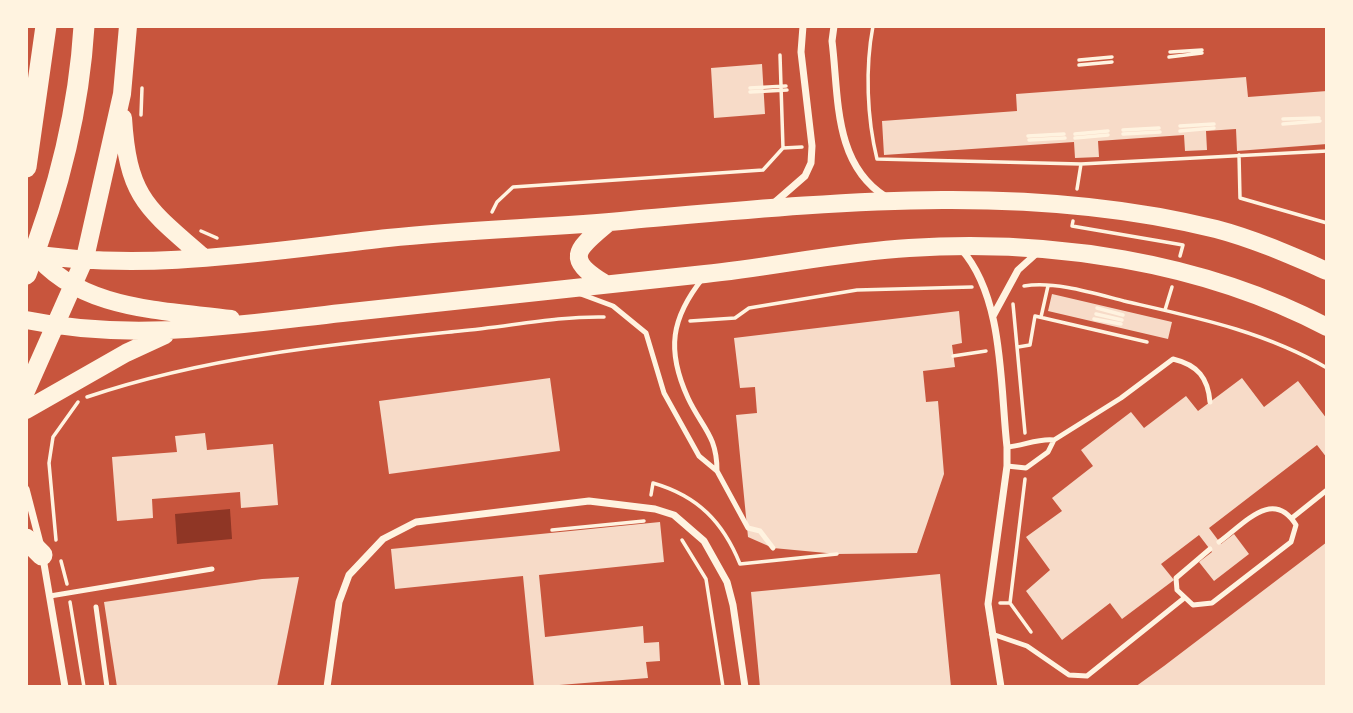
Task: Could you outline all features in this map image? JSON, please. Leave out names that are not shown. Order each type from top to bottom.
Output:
[{"type":"highway","points":[[26,167],[46,26]]},
{"type":"highway","points":[[26,274],[44,229],[68,135],[82,57],[84,26]]},
{"type":"highway","points":[[26,538],[52,550]]},
{"type":"main road","points":[[28,380],[57,327],[85,258],[122,94],[128,26]]},
{"type":"main road","points":[[122,94],[125,145],[140,196],[150,210],[204,257]]},
{"type":"main road","points":[[29,249],[85,258],[204,257],[421,234],[608,223],[843,201],[1075,205],[1216,229],[1270,246],[1327,271]]},
{"type":"main road","points":[[604,283],[582,270],[578,259],[581,247],[608,223]]},
{"type":"main road","points":[[26,320],[78,330],[171,332],[706,274],[906,248],[958,246],[1041,250],[1177,270],[1250,293],[1327,327]]},
{"type":"main road","points":[[29,249],[73,285],[119,304],[250,322]]},
{"type":"main road","points":[[26,410],[126,353],[171,332]]},
{"type":"street","points":[[768,208],[805,176],[811,163],[812,146],[801,52],[803,26]]},
{"type":"street","points":[[834,26],[832,40],[845,143],[863,180],[894,202]]},
{"type":"street","points":[[958,246],[976,267],[992,316],[1007,447],[1007,466],[988,604],[1001,687]]},
{"type":"street","points":[[992,316],[1017,270],[1041,250]]},
{"type":"street","points":[[26,489],[52,550],[50,596],[65,687]]},
{"type":"street","points":[[327,687],[339,602],[349,575],[373,548],[399,529],[416,522],[589,502],[648,508],[674,515],[690,527],[715,560],[733,604],[745,687]]},
{"type":"lane","points":[[706,274],[684,302],[675,323],[677,365],[688,397],[717,449],[717,471]]},
{"type":"lane","points":[[564,288],[613,306],[646,332],[664,393],[699,456],[717,471],[748,528],[760,531],[773,548]]},
{"type":"lane","points":[[1007,466],[1026,468],[1048,452],[1054,440],[1121,398],[1173,359],[1186,362],[1198,370],[1209,383],[1210,402]]},
{"type":"lane","points":[[1007,447],[1026,445],[1041,439],[1054,440]]},
{"type":"lane","points":[[1292,518],[1327,490]]},
{"type":"lane","points":[[1210,549],[1177,578],[1177,590],[1183,599],[1193,605],[1212,603],[1291,542],[1296,525],[1284,509],[1275,506],[1264,509],[1219,542]]},
{"type":"lane","points":[[50,596],[212,569]]},
{"type":"lane","points":[[992,634],[1027,646],[1069,675],[1087,676],[1183,599]]},
{"type":"lane","points":[[96,607],[107,687]]},
{"type":"path","points":[[873,26],[868,50],[872,137],[877,159],[1081,164],[1327,151]]},
{"type":"path","points":[[1170,55],[1202,52]]},
{"type":"path","points":[[780,55],[783,148]]},
{"type":"path","points":[[1079,62],[1112,60]]},
{"type":"path","points":[[141,116],[142,79]]},
{"type":"path","points":[[750,90],[786,88]]},
{"type":"path","points":[[1283,121],[1319,119]]},
{"type":"path","points":[[1180,129],[1214,126]]},
{"type":"path","points":[[1123,132],[1159,130]]},
{"type":"path","points":[[1075,136],[1108,133]]},
{"type":"path","points":[[1029,138],[1065,136]]},
{"type":"path","points":[[480,214],[492,212],[497,202],[513,187],[763,170],[783,148],[812,146]]},
{"type":"path","points":[[1239,155],[1240,198],[1327,223]]},
{"type":"path","points":[[1081,164],[1072,226],[1183,244],[1165,310]]},
{"type":"path","points":[[196,229],[220,240]]},
{"type":"path","points":[[1022,286],[1048,286],[1237,328],[1303,354],[1327,368]]},
{"type":"path","points":[[1041,317],[1048,286]]},
{"type":"path","points":[[675,323],[735,318],[748,308],[857,290],[984,287]]},
{"type":"path","points":[[1096,314],[1122,319],[1096,314]]},
{"type":"path","points":[[84,687],[69,593],[52,550],[49,463],[53,437],[80,399],[131,382],[314,346],[603,316],[610,319]]},
{"type":"path","points":[[1035,316],[1147,342]]},
{"type":"path","points":[[645,522],[653,483],[678,491],[705,511],[728,535],[740,564],[837,554]]},
{"type":"path","points":[[552,530],[653,521]]},
{"type":"path","points":[[680,537],[695,557],[706,579],[723,687]]},
{"type":"path","points":[[988,604],[1010,603],[1031,632]]},
{"type":"shaded area","points":[[230,509],[232,539],[177,544],[175,514]]},
{"type":"building","points":[[762,64],[765,114],[714,118],[711,68]]},
{"type":"building","points":[[1246,77],[1248,97],[1327,91],[1327,144],[1237,151],[1236,129],[1206,131],[1207,150],[1185,151],[1184,135],[1098,141],[1099,157],[1075,158],[1074,142],[884,155],[882,121],[1017,111],[1016,94]]},
{"type":"building","points":[[1052,294],[1172,322],[1168,339],[1048,311]]},
{"type":"building","points":[[959,311],[962,343],[952,345],[955,367],[923,371],[926,402],[938,401],[944,474],[917,553],[837,554],[773,548],[748,537],[736,415],[757,413],[755,387],[740,388],[734,338]]},
{"type":"building","points":[[550,378],[560,451],[389,474],[379,401]]},
{"type":"building","points":[[1242,378],[1264,407],[1298,381],[1327,419],[1327,458],[1317,445],[1209,528],[1221,544],[1234,534],[1249,554],[1214,581],[1199,562],[1212,552],[1199,535],[1161,564],[1174,580],[1122,619],[1110,603],[1062,640],[1026,591],[1050,570],[1026,537],[1062,511],[1052,498],[1093,466],[1081,450],[1131,412],[1144,428],[1186,396],[1198,411]]},
{"type":"building","points":[[205,433],[207,450],[273,444],[278,505],[241,508],[240,492],[152,499],[153,518],[117,521],[112,457],[177,452],[175,436]]},
{"type":"building","points":[[660,522],[664,562],[539,575],[545,637],[643,626],[644,643],[659,642],[660,661],[646,662],[648,678],[534,687],[523,576],[395,589],[391,549]]},
{"type":"building","points":[[1327,542],[1327,687],[1135,687],[1164,666]]},
{"type":"building","points":[[940,574],[951,687],[760,687],[751,592]]},
{"type":"building","points":[[299,577],[277,687],[117,687],[104,602],[262,579]]}]
